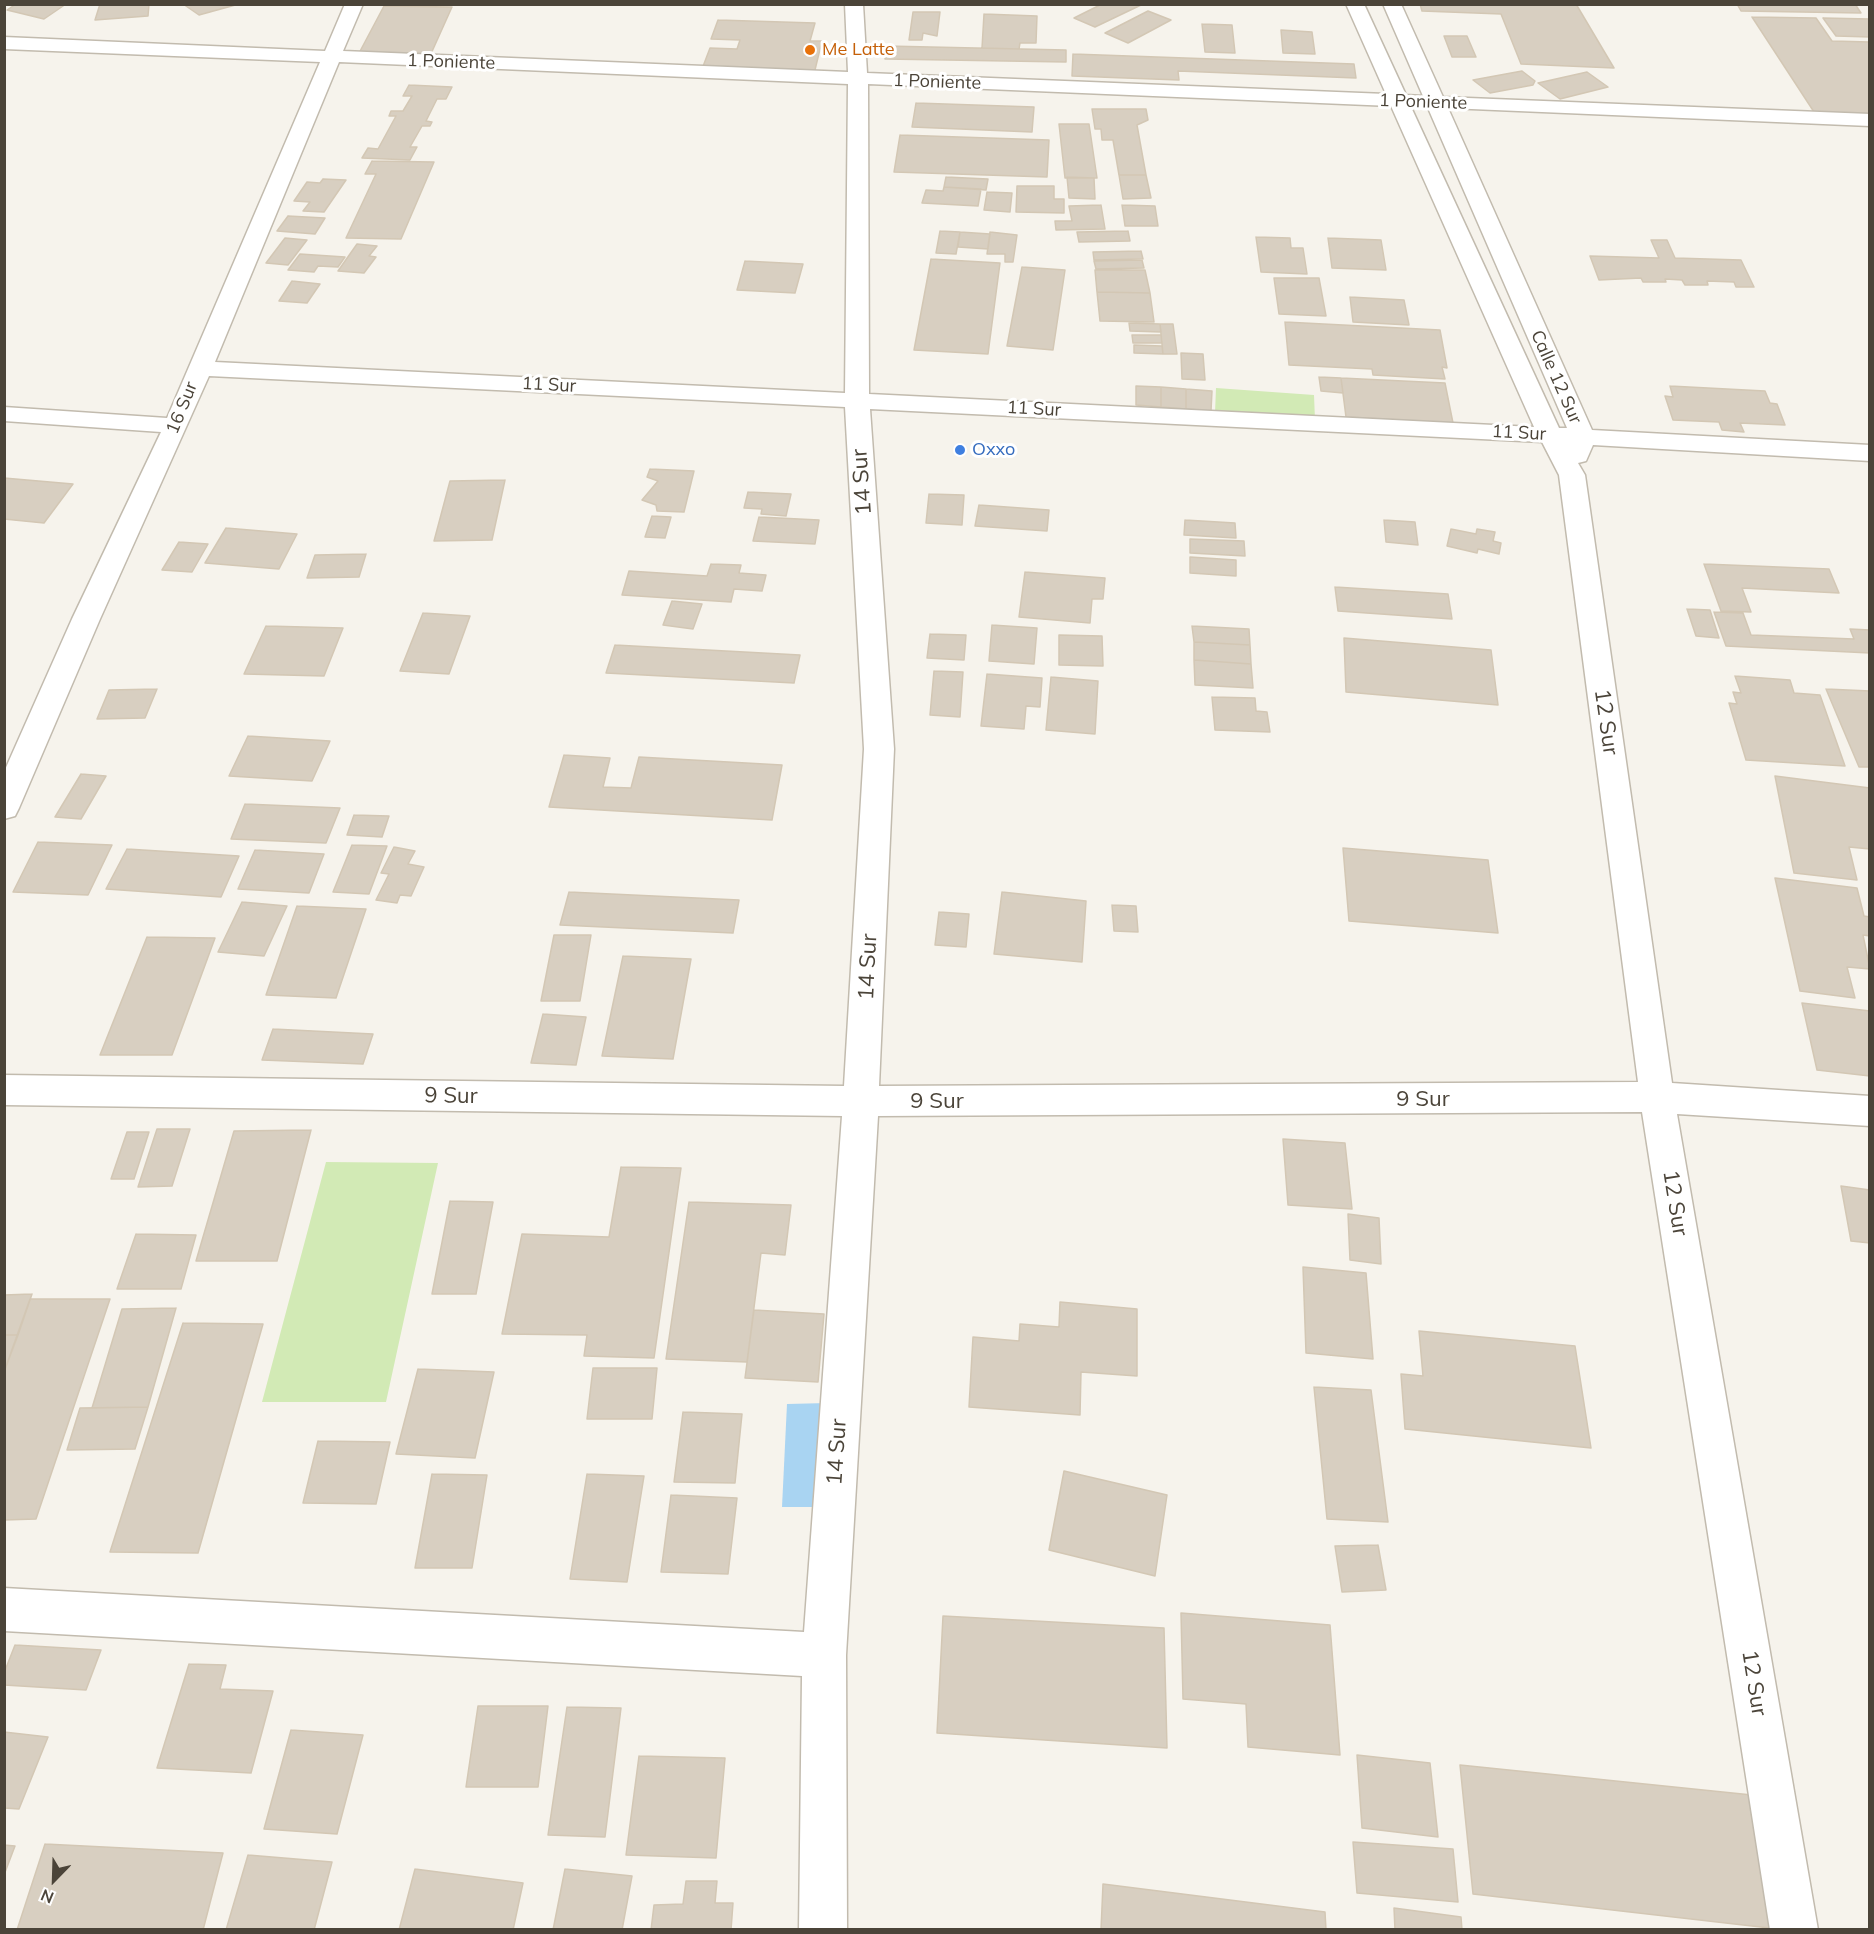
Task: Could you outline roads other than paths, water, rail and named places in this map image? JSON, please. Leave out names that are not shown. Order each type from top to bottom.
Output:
[{"type":"street","name":"16 Sur","points":[[4,808],[86,619],[176,426],[198,368],[354,4]]},
{"type":"street","name":"14 Sur","points":[[823,1929],[824,1655],[861,1101],[879,749],[857,400],[858,79],[854,4]]},
{"type":"street","name":"Calle 12 Sur","points":[[1355,4],[1550,435],[1572,475]]},
{"type":"street","name":"Calle 12 Sur","points":[[1392,4],[1582,436],[1572,475]]},
{"type":"street","points":[[1365,26],[1401,25]]},
{"type":"street","name":"1 Poniente","points":[[4,43],[1869,120]]},
{"type":"street","name":"11 Sur","points":[[198,368],[1582,436],[1869,453]]},
{"type":"street","points":[[4,414],[176,426]]},
{"type":"street","name":"12 Sur","points":[[1572,475],[1657,1098],[1794,1929]]},
{"type":"street","name":"9 Sur","points":[[4,1090],[861,1101],[1657,1098],[1869,1111]]},
{"type":"street","points":[[4,1609],[824,1655]]},
{"type":"water","points":[[828,1403],[824,1507],[782,1507],[787,1404]]},
{"type":"place","name":"Me Latte","points":[[810,50]]},
{"type":"place","name":"Oxxo","points":[[960,450]]}]
